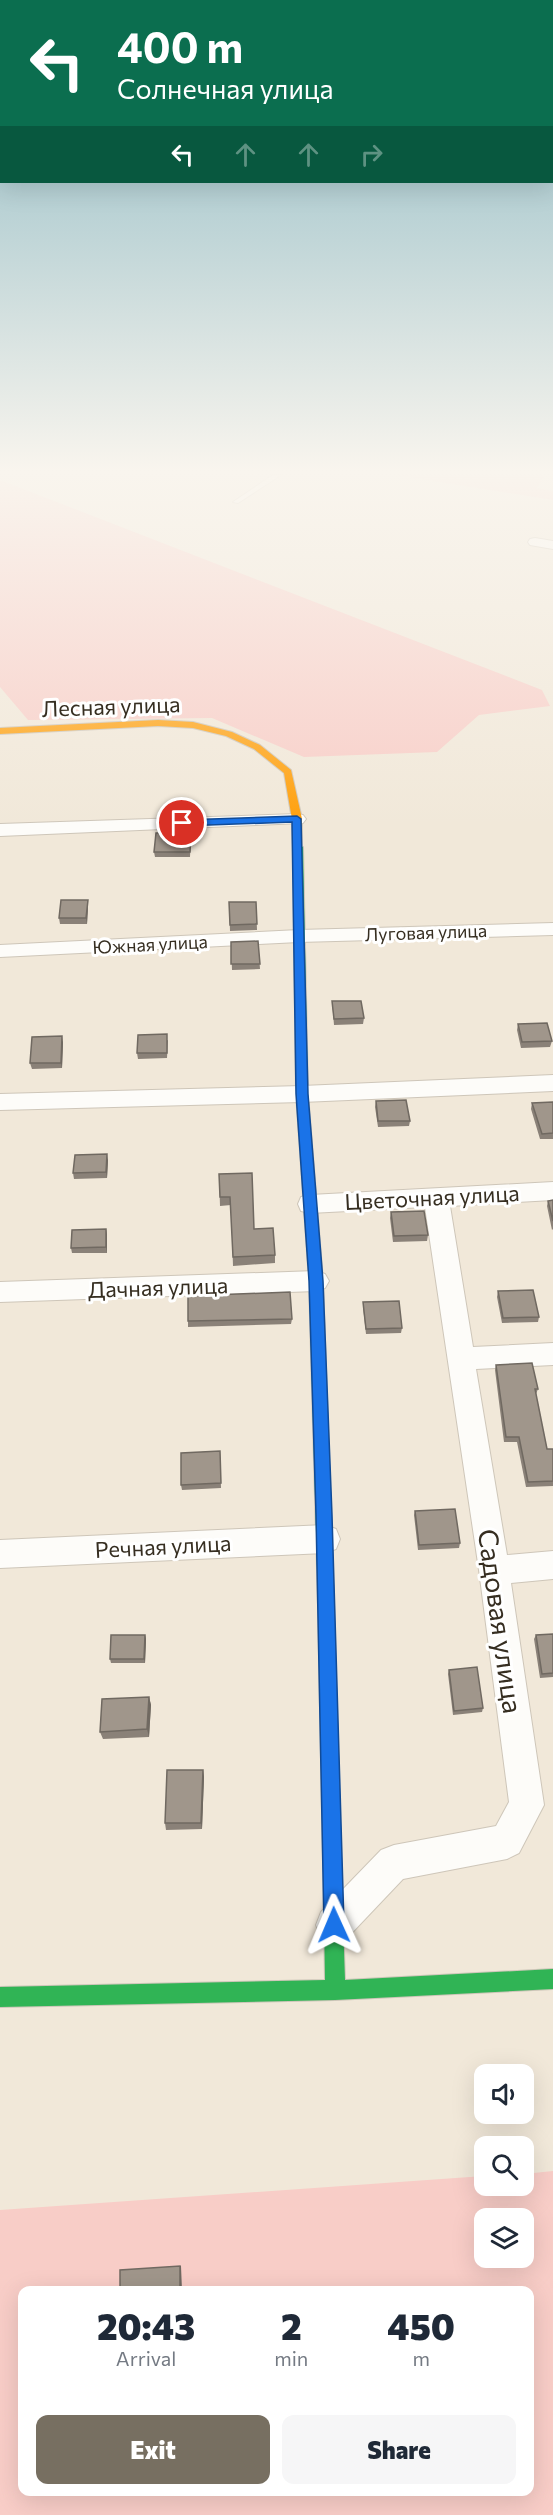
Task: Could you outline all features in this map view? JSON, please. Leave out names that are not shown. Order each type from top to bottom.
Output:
[{"type":"street","name":"Лесная улица","points":[[0,731],[158,723],[193,725],[229,734],[257,747],[288,772],[297,819],[302,1094],[316,1281],[325,1539],[335,1990]]},
{"type":"street","points":[[0,831],[297,819]]},
{"type":"street","name":"Луговая улица","points":[[299,936],[553,929]]},
{"type":"street","name":"Южная улица","points":[[0,951],[299,936]]},
{"type":"street","points":[[0,1102],[302,1094],[553,1083]]},
{"type":"street","name":"Цветочная улица","points":[[310,1204],[553,1191]]},
{"type":"street","name":"Садовая улица","points":[[334,1925],[394,1863],[507,1841],[527,1805],[494,1570],[436,1197]]},
{"type":"street","name":"Дачная улица","points":[[0,1292],[316,1281]]},
{"type":"street","points":[[460,1359],[553,1354]]},
{"type":"street","name":"Речная улица","points":[[0,1554],[325,1539]]},
{"type":"street","points":[[494,1570],[553,1565]]},
{"type":"street","points":[[0,1997],[335,1990],[553,1979]]},
{"type":"shaded area","points":[[0,592],[290,592],[542,690],[550,706],[479,715],[437,752],[304,757],[212,718],[28,720],[0,687]]},
{"type":"shaded area","points":[[553,2171],[553,2515],[0,2515],[0,2210],[474,2177],[474,2196],[534,2196],[534,2173]]},
{"type":"building","points":[[156,833],[191,833],[190,852],[154,852]]},
{"type":"building","points":[[61,900],[88,900],[86,918],[59,918]]},
{"type":"building","points":[[229,902],[256,902],[257,924],[230,925]]},
{"type":"building","points":[[258,941],[260,964],[231,964],[231,942]]},
{"type":"building","points":[[332,1001],[361,1001],[364,1018],[334,1019]]},
{"type":"building","points":[[547,1023],[552,1041],[522,1042],[518,1024]]},
{"type":"building","points":[[167,1034],[167,1053],[137,1053],[138,1035]]},
{"type":"building","points":[[62,1036],[61,1063],[30,1063],[32,1037]]},
{"type":"building","points":[[406,1100],[410,1121],[378,1121],[376,1101]]},
{"type":"building","points":[[553,1102],[553,1133],[542,1134],[532,1103]]},
{"type":"building","points":[[107,1154],[106,1172],[73,1173],[75,1155]]},
{"type":"building","points":[[252,1173],[254,1229],[273,1228],[275,1255],[233,1257],[230,1197],[220,1197],[219,1174]]},
{"type":"building","points":[[553,1200],[553,1221],[548,1201]]},
{"type":"building","points":[[424,1211],[428,1235],[394,1236],[391,1212]]},
{"type":"building","points":[[106,1229],[106,1247],[71,1248],[72,1230]]},
{"type":"building","points":[[533,1290],[539,1317],[503,1318],[498,1291]]},
{"type":"building","points":[[290,1292],[292,1319],[188,1321],[188,1296]]},
{"type":"building","points":[[399,1301],[402,1328],[366,1329],[363,1302]]},
{"type":"building","points":[[532,1363],[547,1449],[553,1449],[553,1481],[528,1482],[519,1437],[506,1437],[496,1365]]},
{"type":"building","points":[[220,1451],[221,1483],[181,1485],[181,1453]]},
{"type":"building","points":[[455,1509],[460,1543],[419,1545],[415,1511]]},
{"type":"building","points":[[553,1634],[553,1673],[542,1674],[536,1635]]},
{"type":"building","points":[[111,1635],[145,1635],[144,1659],[110,1659]]},
{"type":"building","points":[[477,1667],[483,1708],[454,1711],[449,1670]]},
{"type":"building","points":[[149,1697],[147,1729],[100,1732],[102,1699]]},
{"type":"building","points":[[167,1770],[203,1770],[201,1823],[165,1823]]},
{"type":"building","points":[[180,2266],[180,2286],[120,2286],[120,2270]]},
{"type":"traffic: fast","points":[[298,847],[302,1094],[316,1281],[326,1605]]},
{"type":"traffic: fast","points":[[332,1861],[335,1990]]},
{"type":"traffic: fast","points":[[0,1997],[335,1990],[553,1979]]},
{"type":"traffic: slow","points":[[0,731],[158,723],[193,725],[229,734],[257,747],[288,772],[297,819],[298,847]]},
{"type":"traffic: jam","points":[[326,1605],[332,1861]]},
{"type":"route","points":[[182,823],[297,819],[302,1094],[316,1281],[334,1925]]}]
